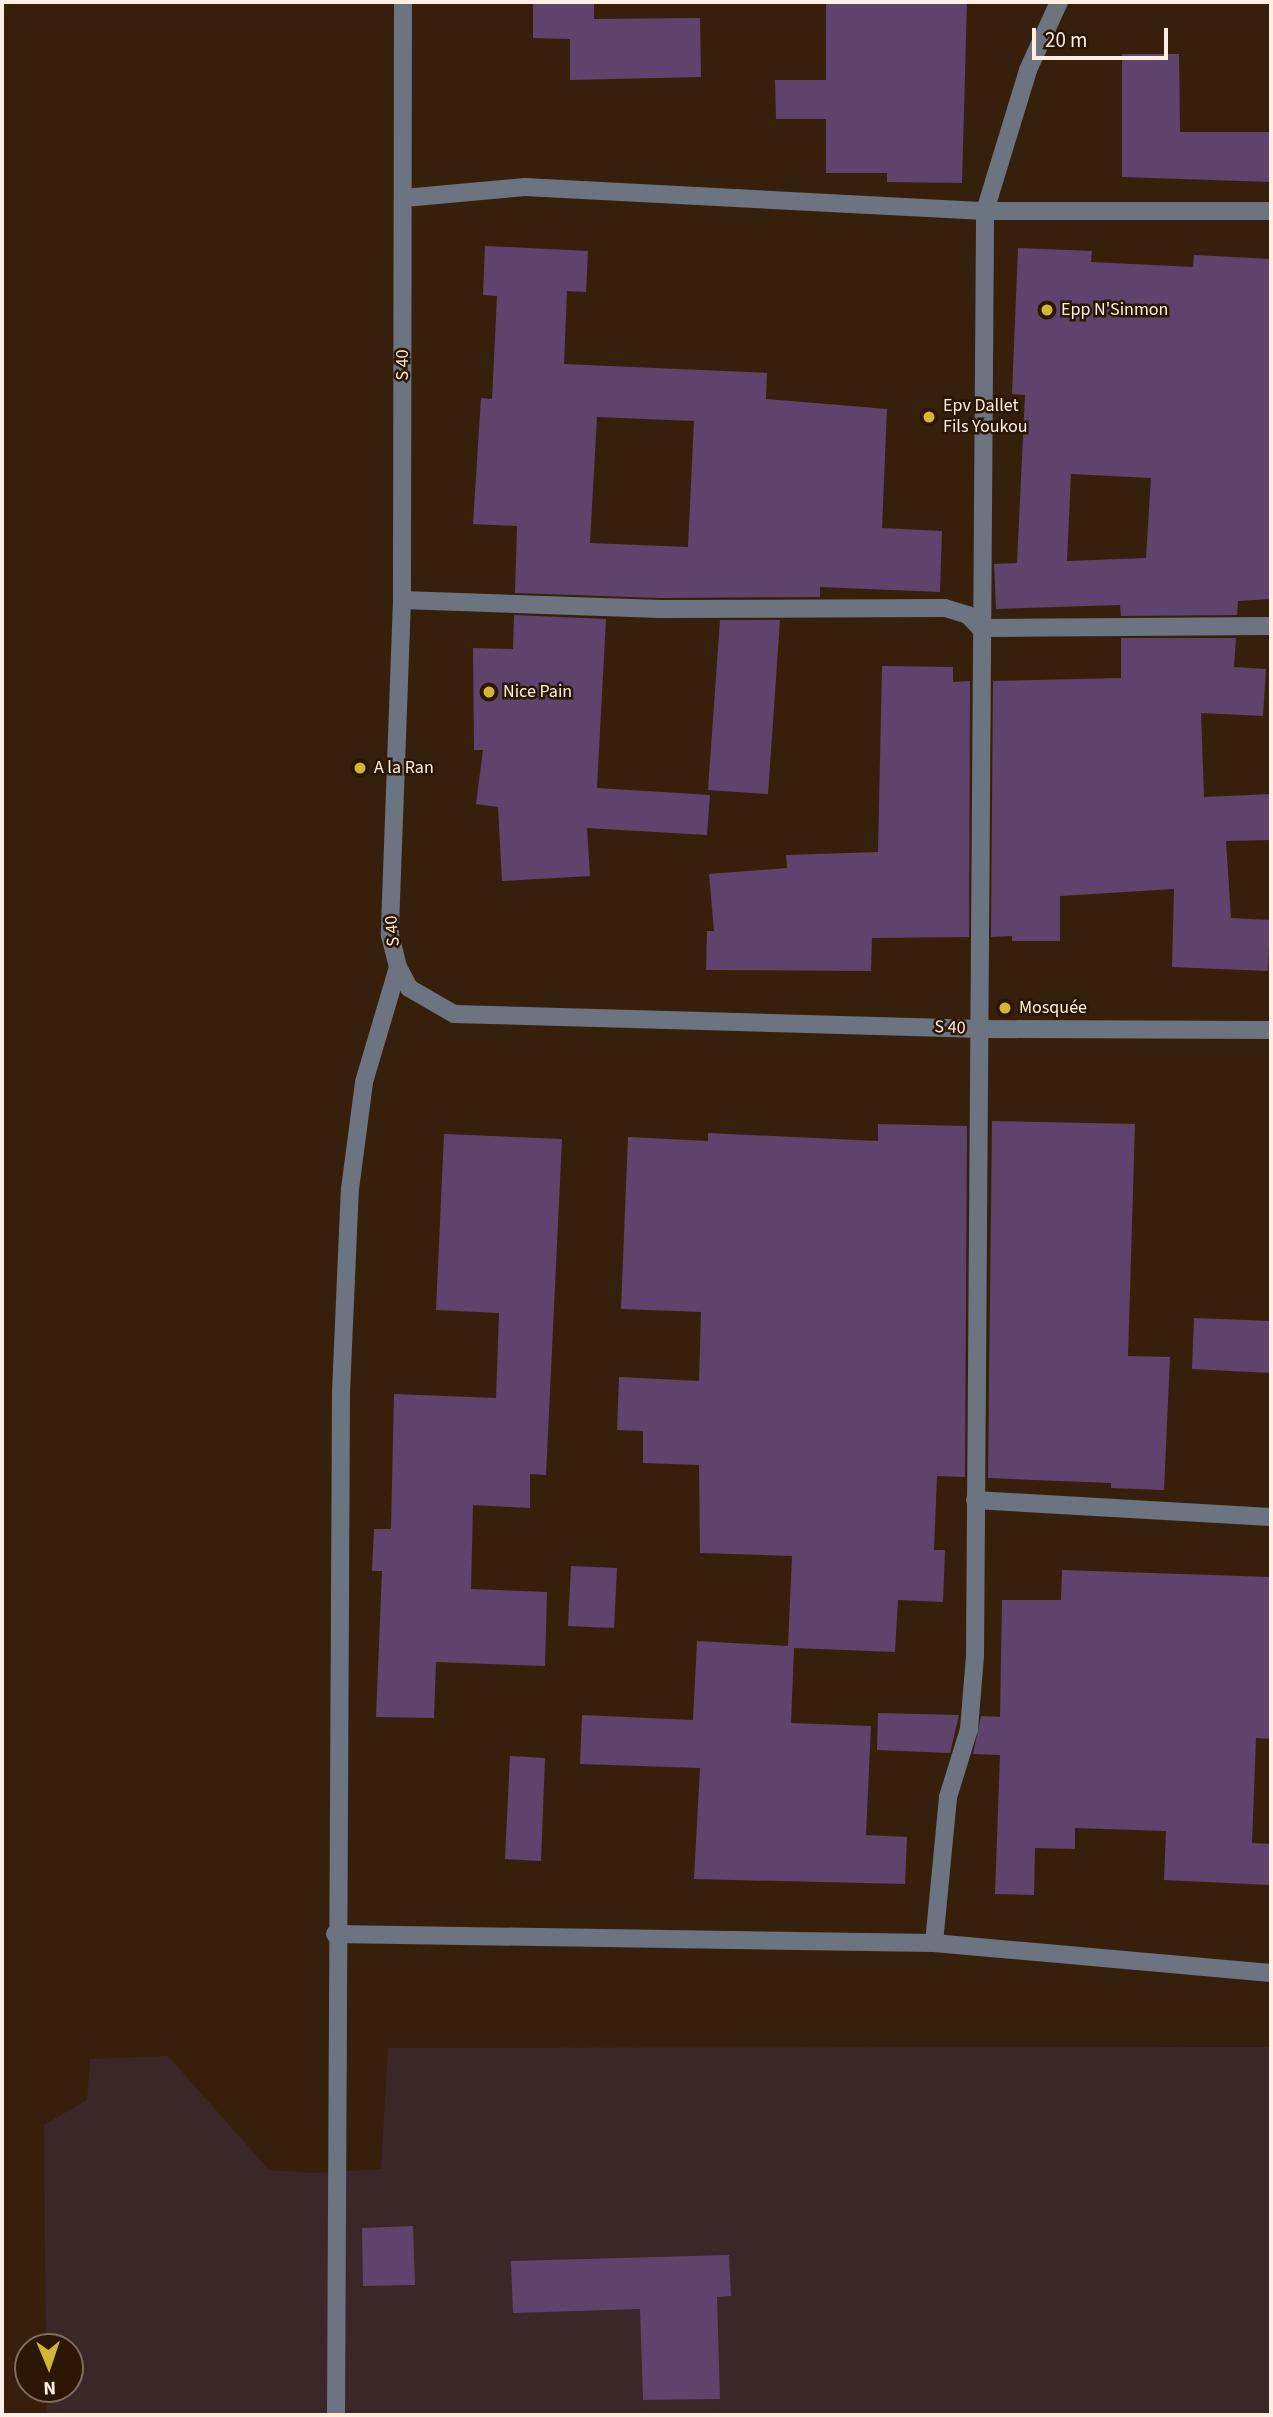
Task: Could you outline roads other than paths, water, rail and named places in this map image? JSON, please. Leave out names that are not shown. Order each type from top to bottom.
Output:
[{"type":"street","name":"S 40","points":[[403,2],[402,600],[390,935],[398,967],[409,988],[454,1014],[982,1029],[1271,1030]]},
{"type":"street","points":[[934,1942],[948,1797],[969,1729],[975,1656],[982,1029],[980,628],[985,211],[1028,70],[1059,2]]},
{"type":"street","points":[[404,198],[525,187],[985,211],[1271,211]]},
{"type":"street","points":[[402,600],[660,609],[852,612],[945,608],[968,615],[980,628],[1271,626]]},
{"type":"street","points":[[335,2415],[339,2169],[335,1934],[341,1392],[350,1189],[364,1082],[398,967]]},
{"type":"street","points":[[975,1500],[1271,1517]]},
{"type":"street","points":[[335,1934],[934,1942],[1271,1973]]},
{"type":"place","name":"Epp N'Sinmon","points":[[1047,310]]},
{"type":"place","name":"Epv Dallet Fils Youkou","points":[[929,417]]},
{"type":"place","name":"Nice Pain","points":[[489,692]]},
{"type":"place","name":"A la Ran","points":[[360,768]]},
{"type":"place","name":"Mosquée","points":[[1005,1008]]}]
